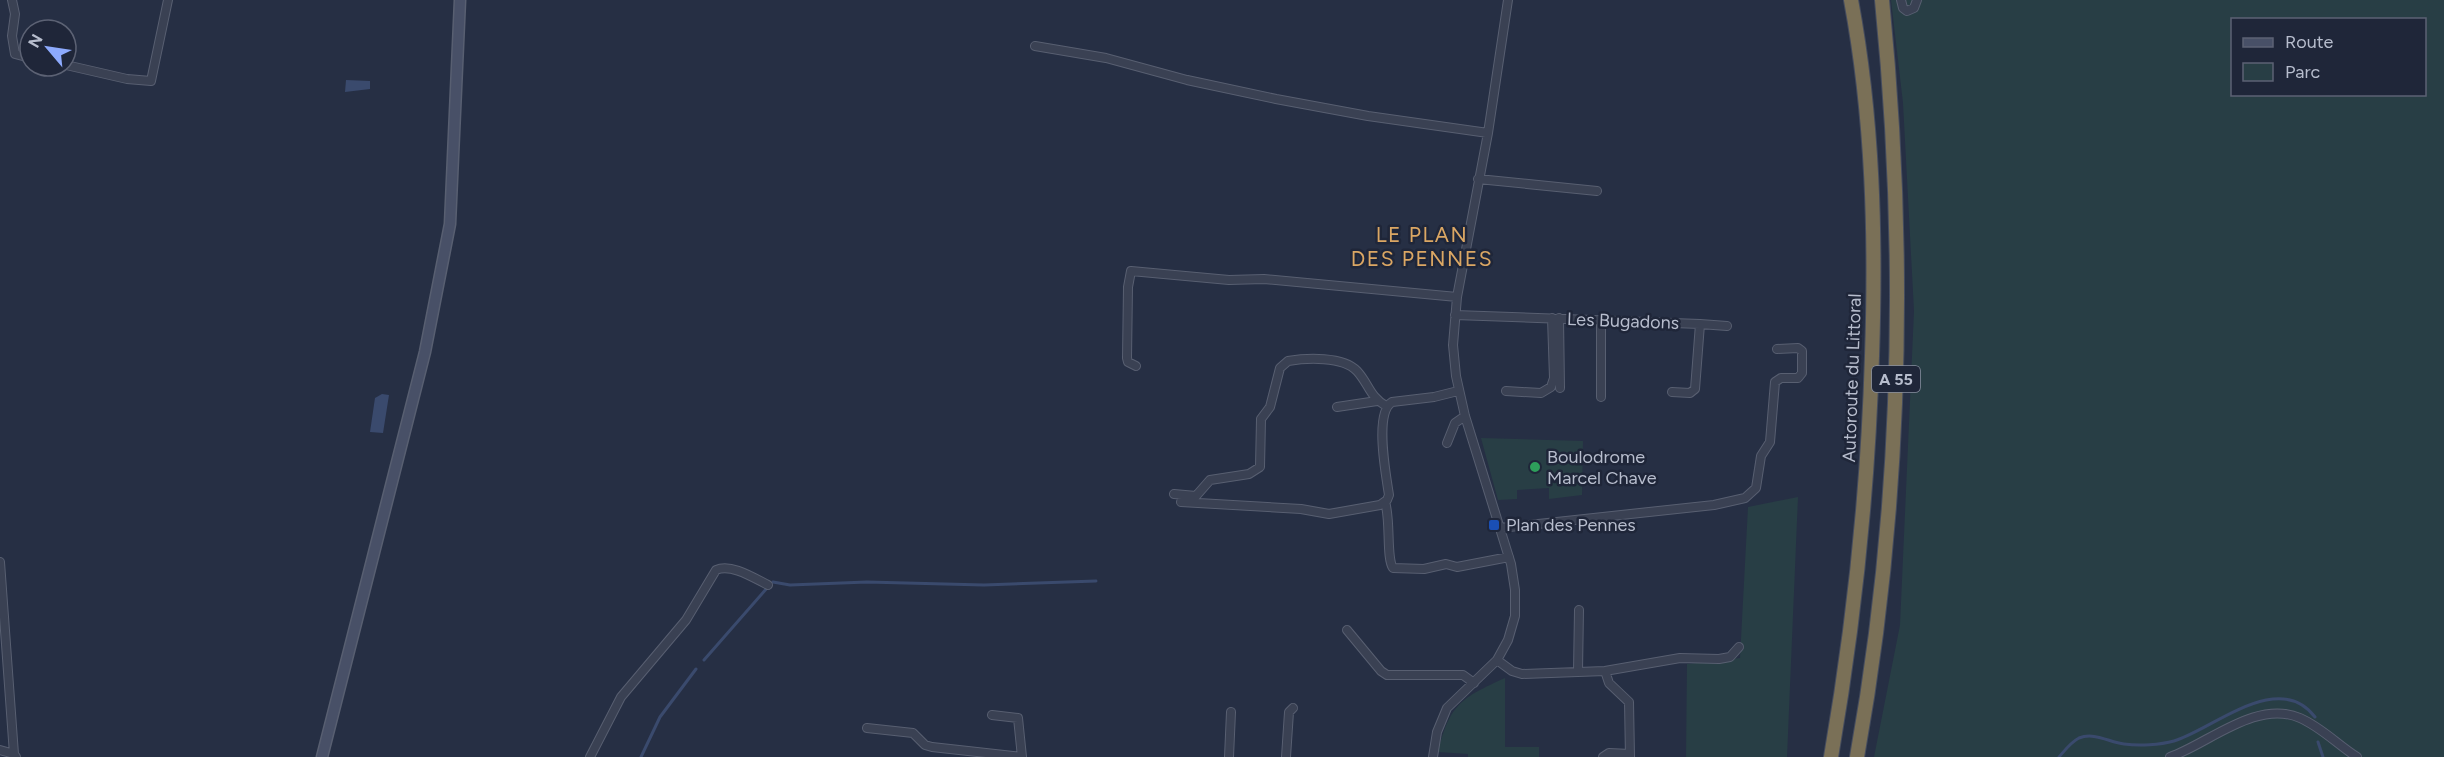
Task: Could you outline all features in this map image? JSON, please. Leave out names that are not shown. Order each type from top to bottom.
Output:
[{"type":"highway","name":"Autoroute du Littoral","points":[[1831,757],[1853,617],[1864,509],[1874,310],[1871,152],[1851,0]]},
{"type":"highway","name":"A 55","points":[[1857,757],[1879,616],[1890,507],[1899,321],[1891,95],[1882,0]]},
{"type":"main road","points":[[322,757],[425,352],[450,224],[460,0]]},
{"type":"street","points":[[12,0],[15,14],[12,36],[15,54],[18,55]]},
{"type":"street","points":[[78,68],[127,79],[151,81],[168,0]]},
{"type":"street","points":[[1433,757],[1437,732],[1443,715],[1453,701],[1497,660],[1508,640],[1515,616],[1515,591],[1509,557],[1458,391],[1453,353],[1457,297],[1488,133],[1508,0]]},
{"type":"street","points":[[1901,0],[1903,8],[1907,11],[1912,10],[1917,0]]},
{"type":"street","points":[[1035,46],[1106,58],[1187,80],[1276,99],[1368,116],[1488,133]]},
{"type":"street","points":[[1478,179],[1597,191]]},
{"type":"street","points":[[1136,366],[1128,362],[1127,358],[1128,287],[1131,271],[1229,280],[1264,279],[1457,297]]},
{"type":"street","name":"Les Bugadons","points":[[1455,315],[1700,324],[1695,389],[1690,393],[1672,392]]},
{"type":"street","points":[[1556,318],[1560,388]]},
{"type":"street","points":[[1506,391],[1541,393],[1548,391],[1551,387],[1554,378],[1556,318]]},
{"type":"street","points":[[1601,320],[1601,397]]},
{"type":"street","points":[[1700,324],[1727,326]]},
{"type":"street","points":[[1500,528],[1714,505],[1752,494],[1756,488],[1762,454],[1770,442],[1774,384],[1779,379],[1795,378],[1802,373],[1802,351],[1798,348],[1777,349]]},
{"type":"street","points":[[1174,494],[1196,496],[1210,480],[1257,471],[1261,463],[1261,419],[1270,406],[1280,368],[1288,361],[1335,361],[1352,366],[1377,401],[1386,406]]},
{"type":"street","points":[[1458,391],[1434,398],[1392,402],[1386,406],[1382,420],[1389,495],[1385,502],[1389,517],[1389,560],[1393,568],[1424,569],[1446,564],[1457,567],[1509,557]]},
{"type":"street","points":[[1337,407],[1377,401]]},
{"type":"street","points":[[1447,443],[1455,423],[1465,416]]},
{"type":"street","points":[[1181,502],[1301,509],[1329,514],[1385,502]]},
{"type":"street","points":[[0,562],[15,755],[0,750]]},
{"type":"street","points":[[590,757],[621,698],[686,620],[716,570],[724,568],[740,572],[768,585]]},
{"type":"street","points":[[1578,671],[1579,610]]},
{"type":"street","points":[[1347,630],[1387,675],[1463,675],[1474,683]]},
{"type":"street","points":[[1497,660],[1512,671],[1522,674],[1605,671],[1680,658],[1725,658],[1734,654],[1739,647]]},
{"type":"street","points":[[1603,757],[1609,753],[1630,755],[1629,702],[1609,684],[1605,671]]},
{"type":"street","points":[[1287,757],[1289,712],[1293,708]]},
{"type":"street","points":[[1229,757],[1231,712]]},
{"type":"street","points":[[2170,757],[2189,750],[2241,721],[2271,714],[2287,714],[2300,718],[2318,728],[2357,757]]},
{"type":"street","points":[[867,728],[909,732],[932,747],[1022,757],[1018,718],[992,715]]},
{"type":"green space","points":[[1891,0],[2444,0],[2444,757],[1874,757],[1900,625],[1914,311],[1903,103]]},
{"type":"green space","name":"Boulodrome Marcel Chave","points":[[1481,438],[1583,441],[1582,495],[1549,499],[1549,488],[1517,490],[1517,499],[1498,500]]},
{"type":"green space","points":[[1798,497],[1787,757],[1686,757],[1687,664],[1740,658],[1748,507]]},
{"type":"green space","points":[[1505,678],[1505,747],[1539,747],[1539,757],[1468,757],[1468,754],[1438,752],[1447,723],[1459,704],[1478,691]]},
{"type":"water","points":[[346,80],[370,81],[370,89],[345,92]]},
{"type":"water","points":[[382,394],[389,395],[383,433],[370,432],[375,398]]},
{"type":"waterway","points":[[773,582],[790,585],[867,582],[984,585],[1096,581]]},
{"type":"waterway","points":[[704,660],[767,588]]},
{"type":"waterway","points":[[641,757],[660,717],[696,669]]},
{"type":"waterway","points":[[2059,757],[2068,746],[2085,736],[2136,745],[2174,741],[2226,715],[2265,700],[2283,699],[2300,704],[2315,717]]},
{"type":"waterway","points":[[2318,742],[2323,757]]},
{"type":"place","name":"Boulodrome Marcel Chave","points":[[1535,467]]},
{"type":"place","name":"Plan des Pennes","points":[[1494,525]]},
{"type":"district","name":"LE PLAN DES PENNES","points":[[1422,246]]}]
